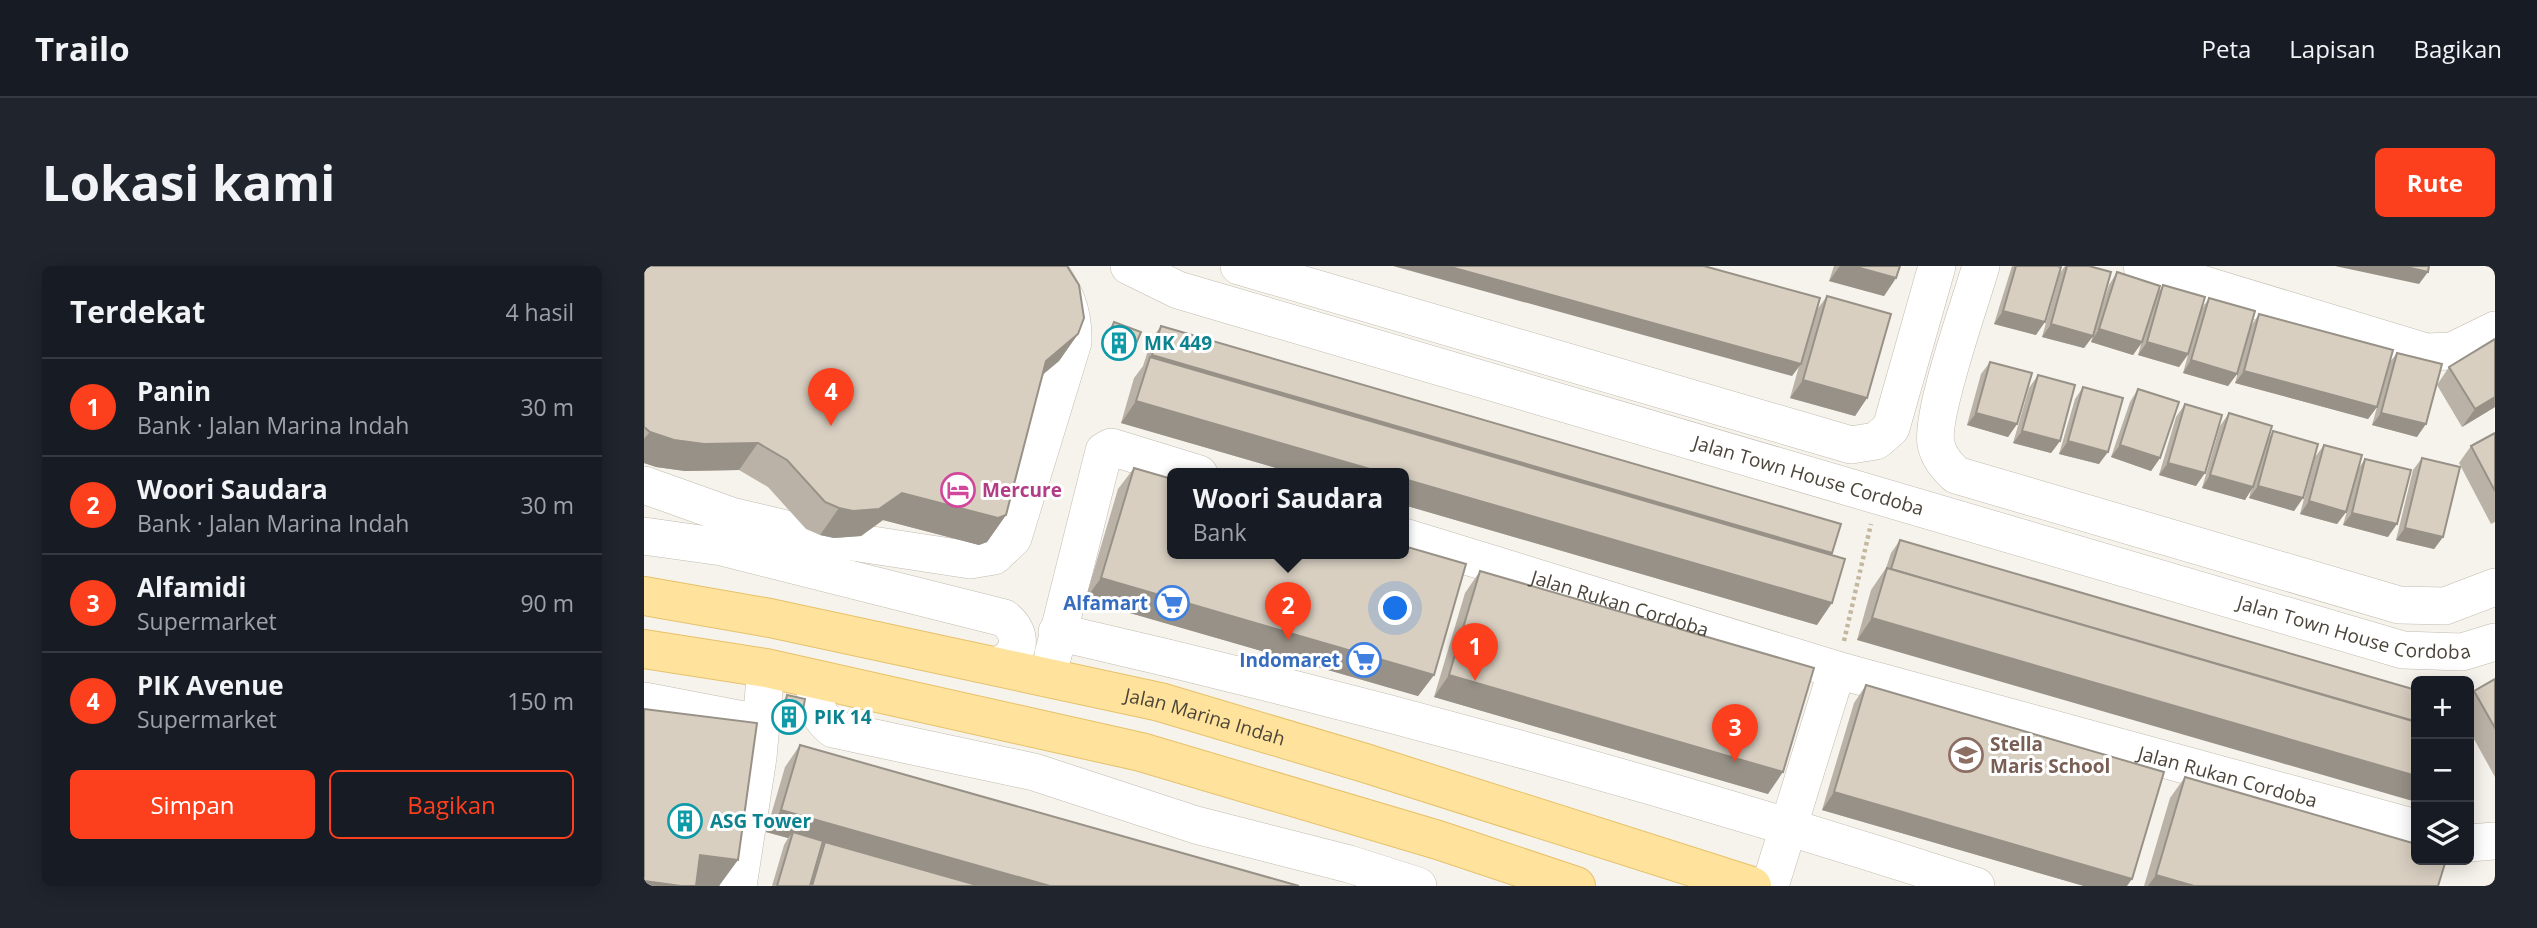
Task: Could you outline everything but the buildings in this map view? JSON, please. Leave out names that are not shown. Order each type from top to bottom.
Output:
[{"type":"main road","name":"Jalan Marina Indah","points":[[644,596],[771,618],[1171,705],[1365,763],[1752,886]]},
{"type":"main road","points":[[644,649],[754,666],[1141,752],[1438,840],[1576,886]]},
{"type":"street","points":[[644,536],[726,531],[820,537],[970,560],[994,556],[1013,538],[1073,342],[1073,318],[1062,289],[1046,266]]},
{"type":"street","name":"Jalan Town House Cordoba","points":[[1129,266],[1178,290],[2403,650],[2462,652],[2495,642]]},
{"type":"street","points":[[1239,266],[1850,445],[1876,441],[1891,428],[1937,266]]},
{"type":"street","points":[[1981,266],[1937,416],[1936,443],[1944,464],[1956,475],[2399,605],[2445,606],[2495,587]]},
{"type":"street","points":[[2142,266],[2426,352],[2452,351],[2495,330]]},
{"type":"street","points":[[1048,678],[1057,632],[1104,451],[1111,447],[1179,468]]},
{"type":"street","points":[[644,485],[726,531],[1004,618],[1016,629],[1019,644],[1010,659],[995,666]]},
{"type":"street","name":"Jalan Rukan Cordoba","points":[[1409,539],[1837,670],[2411,827]]},
{"type":"street","points":[[1057,632],[1241,674],[1789,826],[1976,886]]},
{"type":"street","points":[[738,886],[758,740],[754,666]]},
{"type":"street","points":[[1770,886],[1837,670]]},
{"type":"street","points":[[817,680],[813,700],[822,719],[832,729],[1034,772],[1196,825],[1349,864],[1418,886]]},
{"type":"street","points":[[644,701],[758,740]]},
{"type":"street","points":[[720,886],[745,769],[758,740]]},
{"type":"street","points":[[2474,843],[2495,841]]},
{"type":"path","points":[[1837,670],[1877,495]]},
{"type":"place","name":"MK 449","points":[[1119,343]]},
{"type":"place","name":"PIK Avenue","points":[[831,426]]},
{"type":"place","name":"Mercure","points":[[958,490]]},
{"type":"place","name":"Alfamart","points":[[1172,603]]},
{"type":"place","name":"Woori Saudara","points":[[1288,640]]},
{"type":"place","name":"Indomaret","points":[[1364,660]]},
{"type":"place","name":"Panin","points":[[1475,681]]},
{"type":"place","name":"PIK 14","points":[[789,717]]},
{"type":"place","name":"Stella Maris School","points":[[1966,755]]},
{"type":"place","name":"Alfamidi","points":[[1735,762]]},
{"type":"place","name":"ASG Tower","points":[[685,821]]}]
